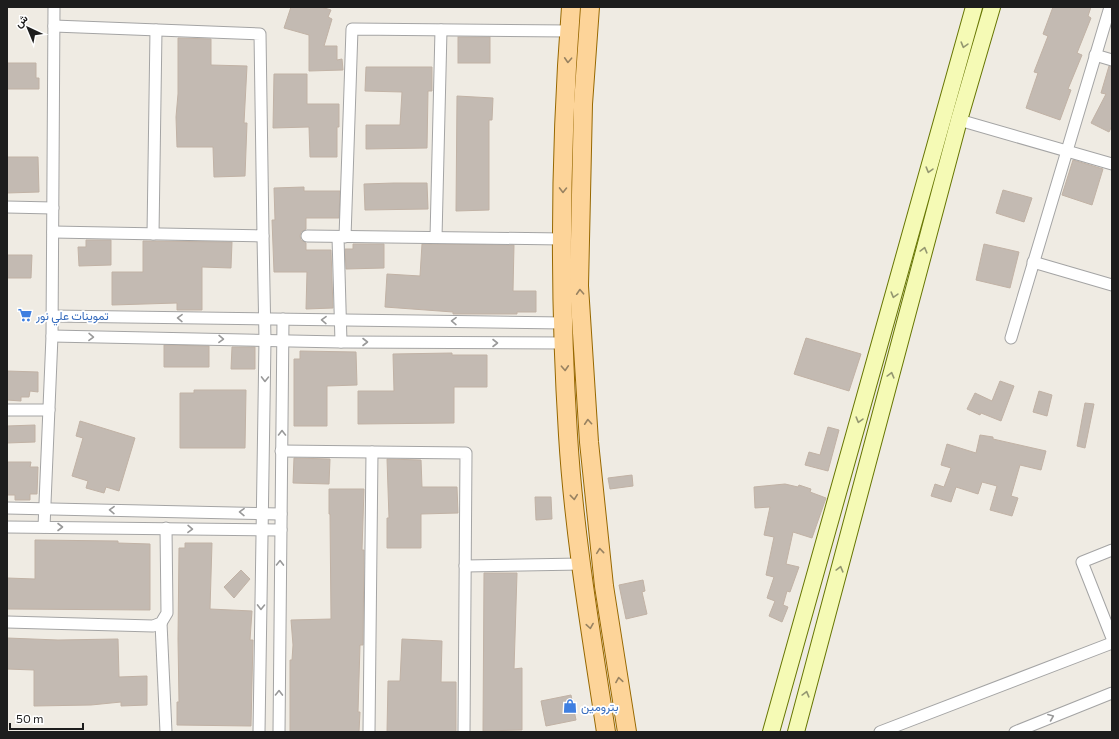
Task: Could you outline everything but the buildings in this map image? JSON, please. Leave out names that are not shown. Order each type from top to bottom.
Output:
[{"type":"main road","points":[[571,7],[563,143],[563,323],[568,436],[581,564],[606,732]]},
{"type":"main road","points":[[590,7],[583,104],[579,286],[589,442],[604,586],[627,732]]},
{"type":"main road","points":[[771,732],[974,7]]},
{"type":"main road","points":[[796,732],[959,120],[992,7]]},
{"type":"street","points":[[44,527],[52,336],[54,7]]},
{"type":"street","points":[[1011,338],[1110,7]]},
{"type":"street","points":[[54,26],[260,34],[265,340],[259,732]]},
{"type":"street","points":[[341,342],[341,237],[352,29],[569,31]]},
{"type":"street","points":[[153,234],[156,30]]},
{"type":"street","points":[[436,237],[441,30]]},
{"type":"street","points":[[1095,55],[1112,60]]},
{"type":"street","points":[[959,120],[1112,164]]},
{"type":"street","points":[[7,206],[53,208]]},
{"type":"street","points":[[52,232],[263,236]]},
{"type":"street","points":[[307,236],[563,238]]},
{"type":"street","points":[[1033,262],[1112,285]]},
{"type":"street","points":[[52,316],[563,323]]},
{"type":"street","points":[[279,732],[283,319]]},
{"type":"street","points":[[52,336],[341,342],[564,343]]},
{"type":"street","points":[[7,410],[49,410]]},
{"type":"street","points":[[281,451],[466,453],[464,732]]},
{"type":"street","points":[[369,732],[372,452]]},
{"type":"street","points":[[7,508],[281,514]]},
{"type":"street","points":[[7,527],[281,530]]},
{"type":"street","points":[[166,528],[167,613],[161,623],[166,732]]},
{"type":"street","points":[[1112,550],[1082,562],[1112,638]]},
{"type":"street","points":[[465,566],[581,564]]},
{"type":"street","points":[[7,622],[152,626],[161,623]]},
{"type":"street","points":[[880,732],[1112,642]]},
{"type":"street","points":[[1015,732],[1111,697]]},
{"type":"place","name":"تموينات علي نور","points":[[25,315]]},
{"type":"place","name":"بترومين","points":[[570,706]]}]
